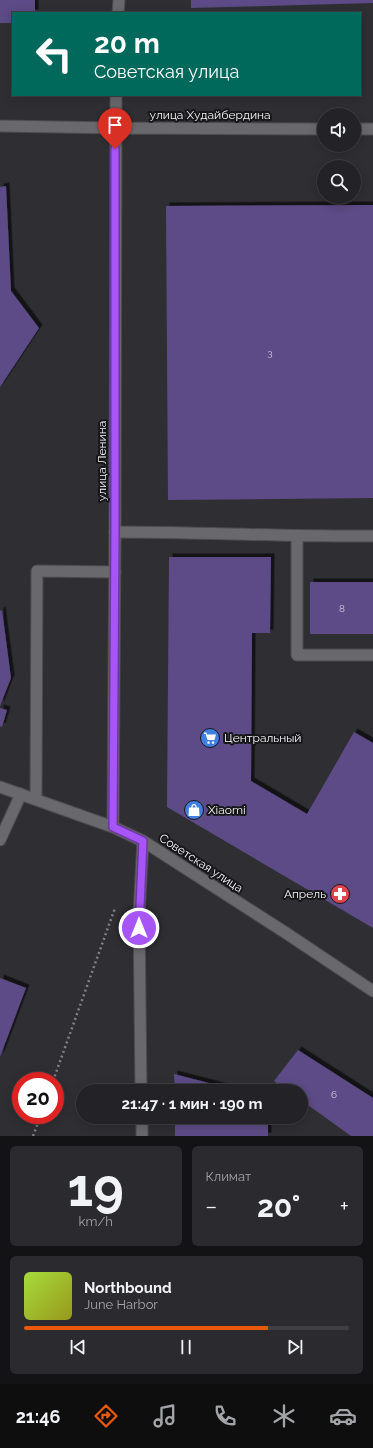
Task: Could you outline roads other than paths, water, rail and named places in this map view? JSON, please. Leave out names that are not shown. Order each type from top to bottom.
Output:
[{"type":"street","points":[[118,12],[119,0]]},
{"type":"street","name":"улица Ленина","points":[[113,827],[116,96]]},
{"type":"street","name":"улица Худайбердина","points":[[0,126],[317,129]]},
{"type":"street","points":[[361,129],[373,129]]},
{"type":"street","points":[[115,532],[373,536]]},
{"type":"street","points":[[297,536],[296,655],[373,655]]},
{"type":"street","points":[[36,799],[37,571],[114,572]]},
{"type":"street","name":"Советская улица","points":[[0,786],[113,827],[143,841],[373,991]]},
{"type":"street","points":[[0,840],[21,794]]},
{"type":"street","points":[[141,1084],[139,914],[143,841]]},
{"type":"street","points":[[142,1124],[142,1136]]},
{"type":"place","name":"Центральный","points":[[210,738]]},
{"type":"place","name":"Xiaomi","points":[[194,810]]},
{"type":"place","name":"Апрель","points":[[340,894]]}]
